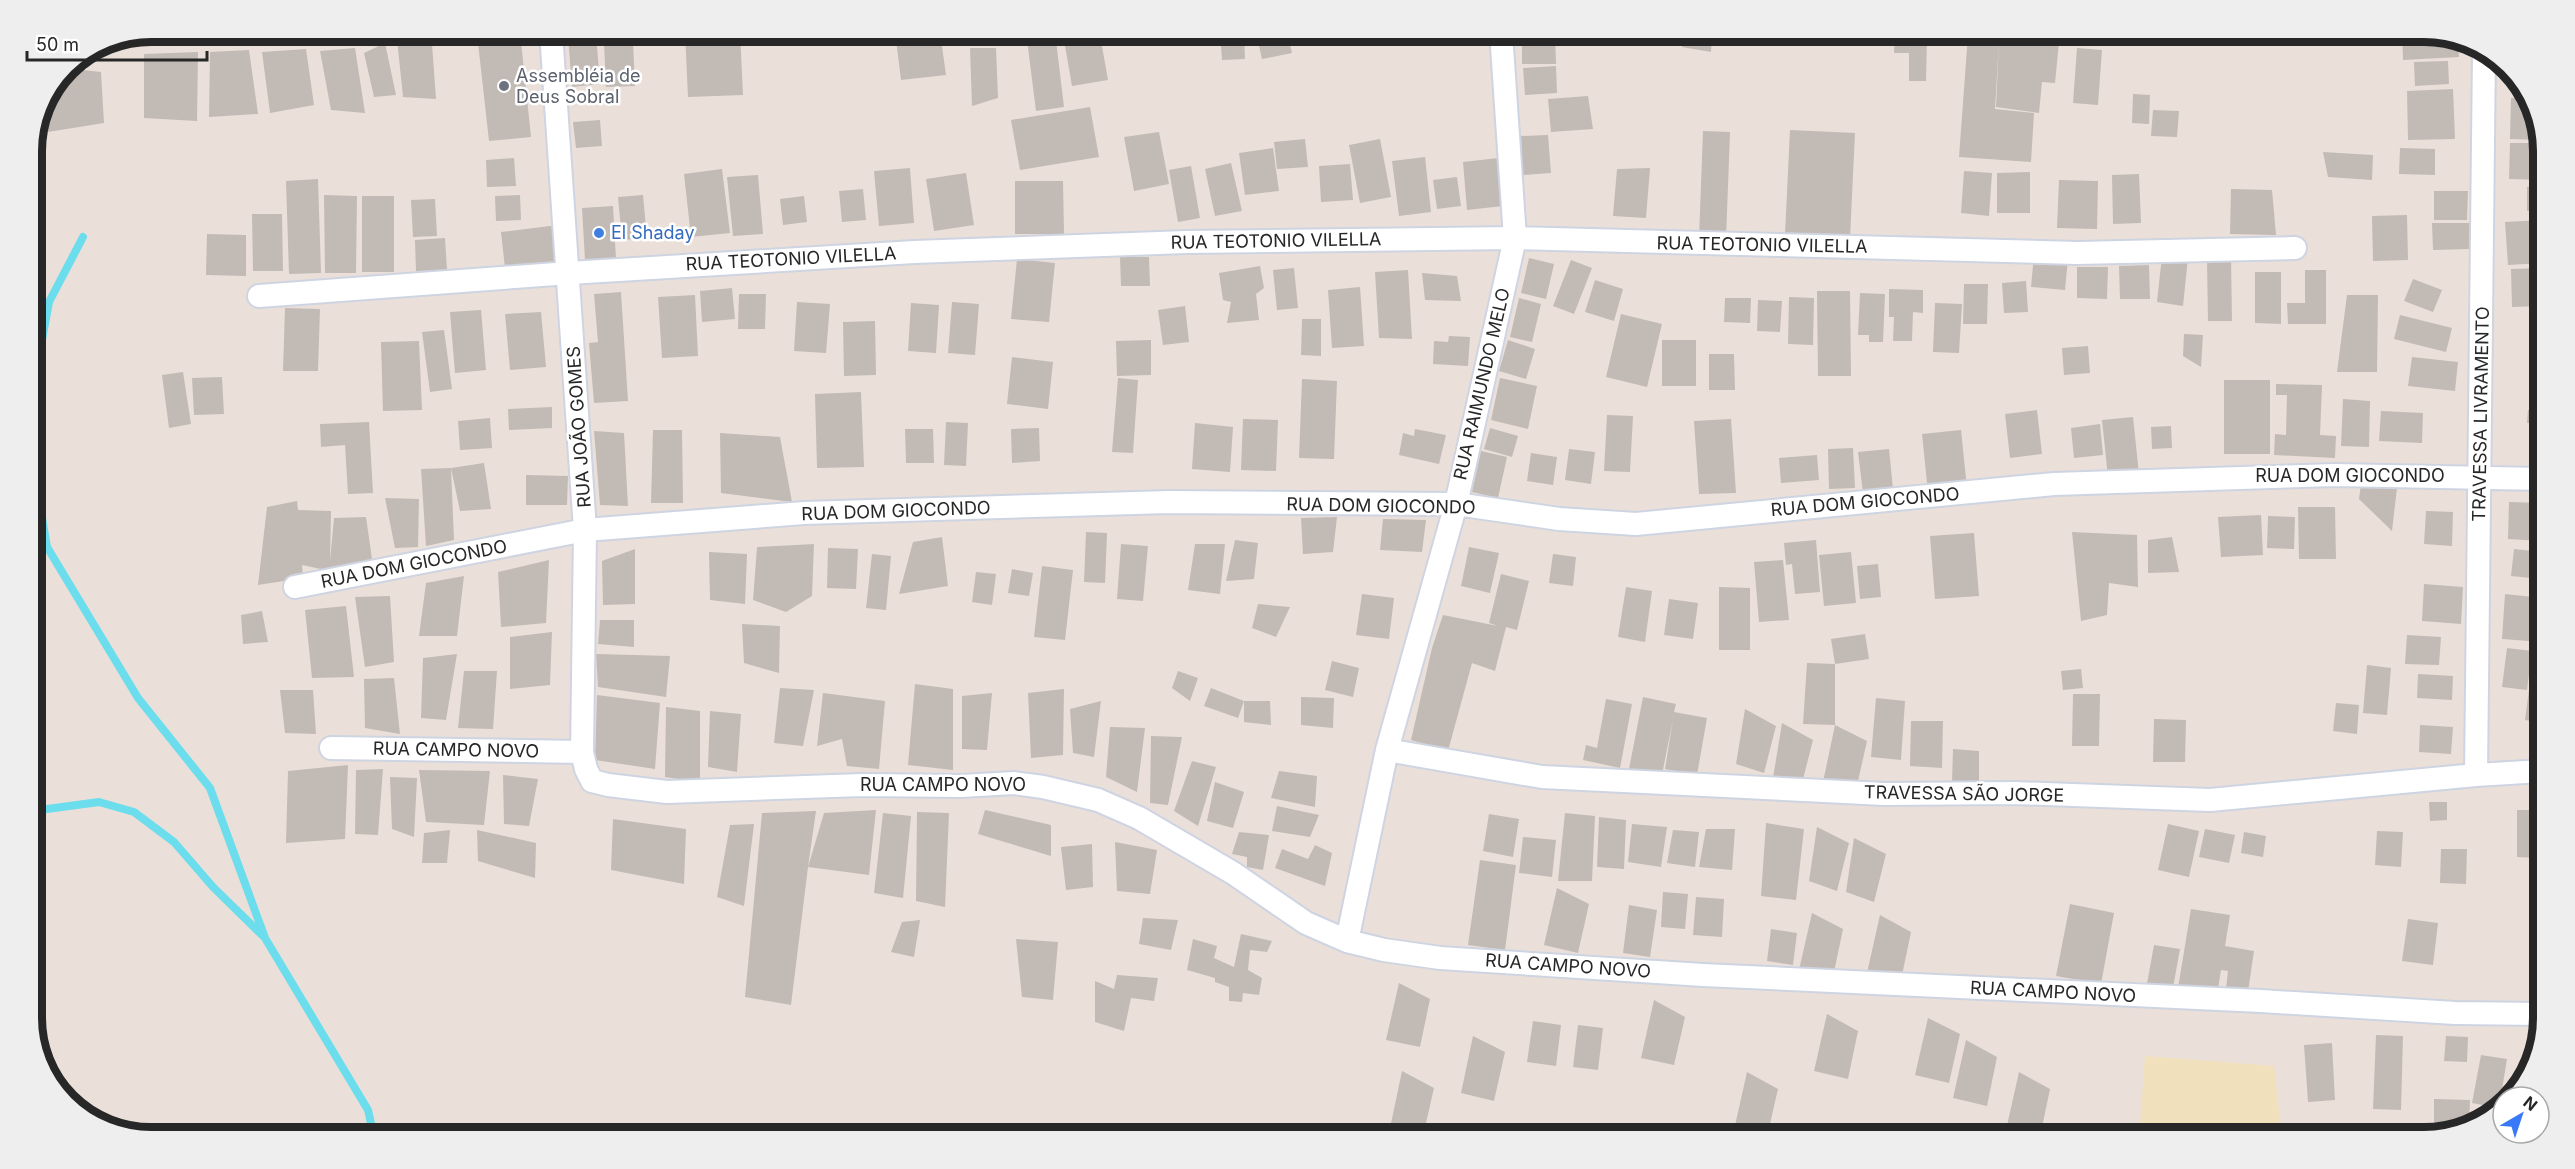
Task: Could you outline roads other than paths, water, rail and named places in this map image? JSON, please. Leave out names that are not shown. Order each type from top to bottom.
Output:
[{"type":"street","name":"RUA JOÃO GOMES","points":[[552,42],[585,530],[582,752],[592,781],[632,788]]},
{"type":"street","name":"RUA RAIMUNDO MELO","points":[[1347,941],[1387,750],[1456,504],[1515,238],[1502,42]]},
{"type":"street","name":"TRAVESSA LIVRAMENTO","points":[[2476,775],[2484,59]]},
{"type":"street","name":"RUA TEOTONIO VILELLA","points":[[259,296],[569,273],[914,252],[1186,242],[1515,238],[2077,253],[2295,248]]},
{"type":"street","name":"RUA DOM GIOCONDO","points":[[295,587],[585,530],[804,513],[1157,502],[1456,504],[1559,519],[1635,525],[2054,484],[2336,475],[2533,479]]},
{"type":"street","name":"RUA CAMPO NOVO","points":[[331,748],[582,752]]},
{"type":"street","name":"TRAVESSA SÃO JORGE","points":[[1387,750],[1542,777],[1884,794],[2015,793],[2210,800],[2533,772]]},
{"type":"street","name":"RUA CAMPO NOVO","points":[[632,788],[667,792],[862,785],[962,786],[1014,783],[1043,787],[1098,800],[1139,818],[1233,873],[1306,923],[1347,941],[1384,950],[1440,958],[1703,975],[2261,1001],[2455,1013],[2533,1014]]},
{"type":"waterway","points":[[42,340],[49,302],[83,237]]},
{"type":"waterway","points":[[42,518],[47,547],[138,698],[210,788],[265,938],[368,1110],[372,1127]]},
{"type":"waterway","points":[[42,810],[99,802],[134,812],[174,842],[213,887],[263,936]]},
{"type":"place","name":"Assembléia de Deus Sobral","points":[[504,86]]},
{"type":"place","name":"El Shaday","points":[[599,233]]}]
